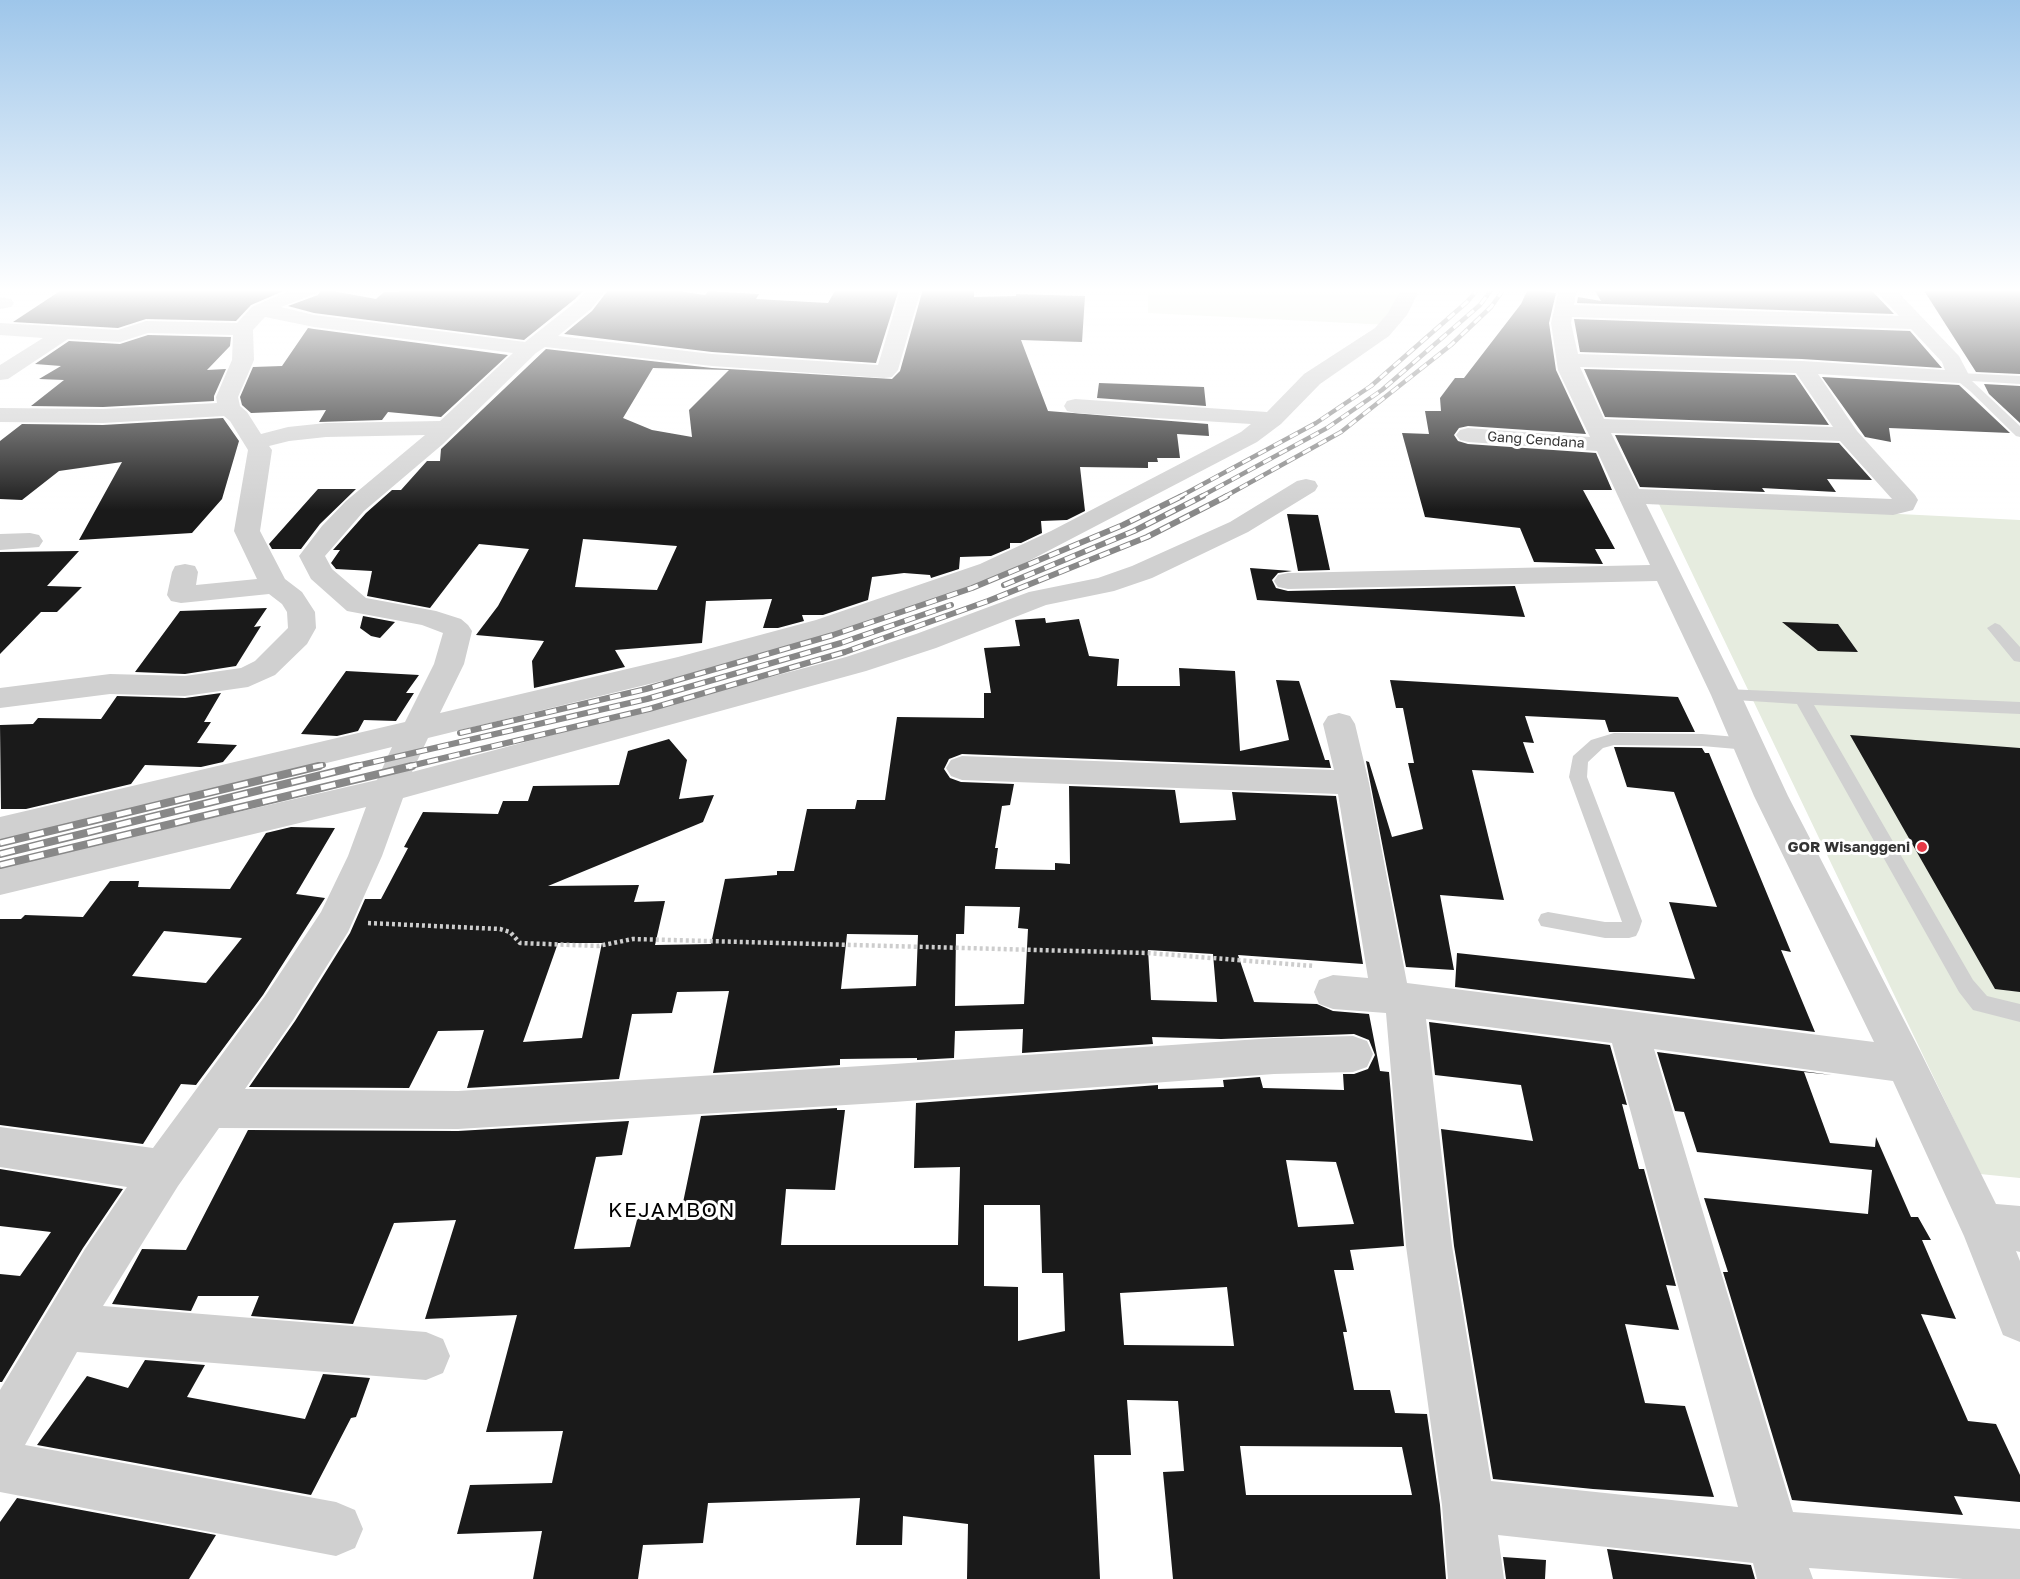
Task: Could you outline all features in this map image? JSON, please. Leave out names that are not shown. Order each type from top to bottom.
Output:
[{"type":"street","points":[[0,374],[18,363]]},
{"type":"street","points":[[242,363],[227,397],[229,409],[258,442],[260,450],[247,531],[304,589]]},
{"type":"street","points":[[0,698],[110,684],[185,686],[248,677],[265,668],[297,638],[303,621],[304,589],[321,573],[312,556],[331,531],[355,506],[447,428],[516,363]]},
{"type":"street","points":[[751,363],[884,372],[889,363]]},
{"type":"street","points":[[0,830],[416,732],[678,667],[826,626],[990,570],[1249,437],[1273,420],[1312,379],[1336,363]]},
{"type":"street","points":[[1569,363],[1569,370],[1726,695],[1771,796],[1906,1064],[2002,1227],[2020,1318]]},
{"type":"street","points":[[1658,363],[1802,367],[1959,377],[1953,363]]},
{"type":"street","points":[[1631,496],[1893,507],[1904,505],[1906,500],[1846,433],[1845,428],[1802,367]]},
{"type":"street","points":[[1076,406],[1273,420]]},
{"type":"street","points":[[0,415],[103,416],[229,409]]},
{"type":"street","points":[[258,442],[288,434],[393,428],[447,428]]},
{"type":"street","name":"Gang Cendana","points":[[1468,435],[1838,435],[1846,433]]},
{"type":"street","points":[[0,881],[391,789],[777,687],[926,641],[1039,598],[1113,582],[1187,552],[1228,532],[1306,486]]},
{"type":"street","points":[[0,542],[30,541]]},
{"type":"street","points":[[0,1438],[101,1265],[163,1171],[279,1008],[335,921],[365,856],[398,767],[449,664],[458,631],[451,625],[426,616],[357,605],[304,589],[181,595],[185,572]]},
{"type":"street","points":[[1288,581],[1666,573]]},
{"type":"street","points":[[1338,724],[1353,783],[1397,998],[1431,1256],[1468,1505],[1476,1579]]},
{"type":"street","points":[[962,768],[1353,783]]},
{"type":"street","points":[[1333,992],[1397,998],[1906,1064]]},
{"type":"street","points":[[1628,1029],[1779,1558]]},
{"type":"street","points":[[208,1108],[458,1110],[894,1083],[1274,1056],[1353,1054]]},
{"type":"street","points":[[0,1147],[163,1171]]},
{"type":"street","points":[[64,1327],[426,1356]]},
{"type":"street","points":[[0,1466],[336,1529]]},
{"type":"street","points":[[1468,1505],[1779,1558],[2020,1556]]},
{"type":"lane","points":[[1959,377],[2020,380]]},
{"type":"lane","points":[[1959,377],[1974,387],[2019,430]]},
{"type":"lane","points":[[1995,628],[2020,657]]},
{"type":"lane","points":[[1726,695],[2020,708]]},
{"type":"lane","points":[[1802,698],[1966,986],[1981,1004],[2020,1013]]},
{"type":"lane","points":[[1548,920],[1605,930],[1629,930],[1632,921],[1578,777],[1579,760],[1597,744],[1614,739],[1702,740],[1748,744]]},
{"type":"path","points":[[335,921],[500,929],[510,932],[520,943],[598,946],[633,939],[1159,954],[1318,966],[1321,968],[1325,985],[1333,992]]},
{"type":"shaded area","name":"GOR Wisanggeni","points":[[1658,502],[2020,520],[2020,1178],[1980,1174]]},
{"type":"building","points":[[214,363],[207,370],[226,369],[214,401],[103,407],[31,406],[64,380],[39,379],[61,366],[35,364]]},
{"type":"building","points":[[284,363],[500,363],[441,417],[388,412],[382,420],[319,422],[326,410],[251,413],[242,405],[240,397],[253,367],[282,366]]},
{"type":"building","points":[[532,363],[666,363],[712,368],[892,379],[900,371],[902,363],[1030,363],[1048,411],[1208,424],[1209,436],[1177,434],[1180,458],[1157,458],[1158,462],[1148,462],[1148,468],[1080,467],[1085,511],[1067,520],[1041,521],[1042,533],[1021,543],[1010,543],[1010,548],[991,556],[960,557],[959,569],[931,578],[930,575],[904,573],[872,577],[868,600],[823,615],[802,615],[804,621],[778,628],[763,628],[772,599],[706,601],[702,643],[615,650],[625,667],[534,688],[532,661],[544,641],[476,635],[498,606],[529,549],[479,544],[430,608],[367,596],[372,571],[336,569],[331,563],[340,550],[333,550],[366,513],[392,490],[401,490],[427,461],[440,461],[441,449]],"holes":[[[653,368],[729,370],[689,410],[692,437],[652,430],[623,418]],[[583,539],[677,546],[657,590],[575,587]]]},
{"type":"building","points":[[1476,363],[1555,363],[1556,370],[1586,434],[1468,426],[1459,428],[1454,435],[1458,441],[1468,444],[1596,453],[1612,490],[1583,490],[1615,549],[1595,549],[1603,564],[1534,562],[1520,528],[1425,517],[1402,433],[1429,434],[1425,411],[1441,411],[1440,398],[1455,378],[1464,378]]},
{"type":"building","points":[[1859,363],[1937,363],[1942,368]]},
{"type":"building","points":[[1970,363],[2020,363],[2020,374],[1976,372]]},
{"type":"building","points":[[1584,369],[1795,375],[1829,425],[1605,417]]},
{"type":"building","points":[[1822,377],[1959,385],[2010,433],[1889,428],[1891,442],[1865,437]]},
{"type":"building","points":[[1099,383],[1204,387],[1206,406],[1097,398]]},
{"type":"building","points":[[1984,384],[2020,386],[2020,423],[1989,394]]},
{"type":"building","points":[[223,418],[239,441],[222,499],[192,533],[79,540],[122,462],[59,471],[22,500],[0,499],[0,441],[22,424],[103,425]]},
{"type":"building","points":[[1615,435],[1839,443],[1872,480],[1827,479],[1836,492],[1762,488],[1765,492],[1640,487]]},
{"type":"building","points":[[318,489],[356,489],[320,524],[301,549],[272,549],[269,544]]},
{"type":"building","points":[[1287,514],[1318,515],[1330,570],[1298,571]]},
{"type":"building","points":[[79,551],[47,586],[82,587],[57,612],[41,612],[0,654],[0,552]]},
{"type":"building","points":[[1250,568],[1292,571],[1278,573],[1272,580],[1276,588],[1288,591],[1515,586],[1525,617],[1257,600]]},
{"type":"building","points":[[267,608],[254,627],[261,626],[236,666],[185,674],[135,672],[180,611]]},
{"type":"building","points":[[363,616],[395,622],[380,638],[371,636],[360,628]]},
{"type":"building","points":[[1045,618],[1046,623],[1079,619],[1089,656],[1119,659],[1117,686],[1180,686],[1179,668],[1235,671],[1240,751],[1289,740],[1276,680],[1299,681],[1325,760],[1329,760],[1331,768],[962,754],[949,759],[944,769],[950,778],[961,782],[1014,784],[1010,805],[1002,806],[995,848],[998,848],[995,869],[1055,870],[1055,863],[1070,864],[1069,786],[1175,790],[1180,823],[1236,820],[1232,792],[1336,796],[1363,964],[1238,955],[1254,1002],[1317,1004],[1333,1011],[1369,1014],[1380,1071],[1389,1072],[1404,1246],[1350,1250],[1354,1270],[1334,1270],[1347,1332],[1343,1332],[1354,1390],[1390,1390],[1395,1413],[1427,1414],[1440,1505],[1446,1579],[1173,1579],[1163,1472],[1184,1471],[1178,1401],[1127,1400],[1131,1455],[1094,1455],[1100,1579],[967,1579],[968,1524],[903,1516],[902,1545],[856,1545],[860,1498],[708,1503],[703,1543],[643,1545],[638,1579],[533,1579],[542,1531],[457,1534],[470,1485],[552,1483],[563,1431],[486,1432],[517,1315],[425,1319],[456,1220],[394,1223],[353,1324],[251,1316],[259,1296],[198,1296],[191,1311],[112,1304],[142,1249],[186,1250],[248,1130],[458,1131],[629,1121],[622,1155],[596,1157],[574,1249],[630,1247],[638,1216],[680,1217],[701,1116],[837,1108],[837,1110],[845,1110],[835,1190],[786,1189],[781,1245],[958,1245],[960,1167],[914,1168],[916,1103],[1158,1085],[1158,1089],[1224,1087],[1223,1080],[1260,1077],[1263,1088],[1344,1090],[1343,1074],[1354,1074],[1368,1069],[1375,1055],[1369,1040],[1354,1034],[1221,1039],[1152,1037],[1153,1044],[1022,1053],[1023,1029],[955,1031],[954,1058],[840,1059],[840,1065],[713,1073],[729,991],[677,992],[672,1013],[632,1014],[619,1079],[467,1088],[484,1030],[438,1031],[409,1088],[249,1087],[295,1021],[350,933],[365,899],[381,899],[408,848],[404,847],[423,812],[498,814],[503,801],[528,801],[533,786],[619,785],[628,751],[669,739],[687,760],[679,799],[714,795],[703,822],[548,886],[639,885],[634,902],[665,901],[655,945],[711,944],[725,879],[777,875],[777,871],[794,871],[807,809],[855,809],[857,800],[885,800],[897,717],[984,718],[984,693],[991,693],[984,648],[1020,646],[1015,620]],"holes":[[[965,906],[1020,907],[1018,928],[1028,929],[1024,1004],[955,1006],[956,934],[964,934]],[[847,934],[918,935],[916,986],[841,989]],[[558,943],[602,943],[582,1038],[523,1042]],[[1148,950],[1213,954],[1217,1002],[1151,1000]],[[1286,1160],[1336,1162],[1354,1224],[1298,1227]],[[984,1205],[1040,1205],[1042,1273],[1063,1273],[1065,1331],[1018,1341],[1018,1287],[984,1286]],[[1227,1287],[1234,1346],[1124,1345],[1120,1293]],[[1240,1446],[1402,1447],[1412,1495],[1246,1495]]]},
{"type":"building","points":[[1782,622],[1838,624],[1858,652],[1818,651]]},
{"type":"building","points":[[346,671],[419,675],[406,693],[414,693],[396,721],[364,720],[358,731],[337,736],[301,734]]},
{"type":"building","points":[[1390,680],[1678,697],[1695,732],[1609,732],[1605,720],[1525,716],[1534,743],[1523,742],[1534,773],[1472,770],[1504,900],[1440,895],[1454,970],[1406,967],[1366,761],[1369,762],[1392,837],[1423,829],[1408,763],[1414,763],[1403,708],[1396,708]]},
{"type":"building","points":[[221,693],[204,722],[211,722],[197,743],[237,745],[223,762],[201,767],[145,765],[131,784],[26,809],[1,809],[0,725],[33,724],[38,718],[101,719],[117,696],[185,698]]},
{"type":"building","points":[[1850,735],[2020,748],[2020,992],[1995,989]]},
{"type":"building","points":[[1614,747],[1702,748],[1705,753],[1709,753],[1791,952],[1781,950],[1815,1032],[1455,987],[1457,953],[1695,979],[1669,902],[1717,907],[1674,792],[1627,787]]},
{"type":"building","points":[[291,827],[335,828],[296,894],[325,898],[263,995],[196,1085],[181,1084],[143,1144],[0,1125],[0,919],[21,919],[25,915],[83,917],[110,881],[139,881],[138,887],[230,889],[266,833]],"holes":[[[164,931],[242,938],[206,983],[132,976]]]},
{"type":"building","points":[[1429,1022],[1610,1045],[1627,1105],[1622,1104],[1639,1169],[1644,1169],[1676,1286],[1666,1285],[1679,1330],[1625,1324],[1645,1403],[1685,1406],[1714,1497],[1593,1489],[1493,1479],[1454,1246],[1441,1129],[1533,1141],[1521,1085],[1435,1075]]},
{"type":"building","points":[[1657,1052],[1832,1075],[1804,1072],[1830,1143],[1875,1147],[1876,1137],[1911,1217],[1918,1217],[1931,1240],[1922,1240],[1956,1319],[1921,1314],[1968,1421],[1996,1424],[2020,1475],[2020,1502],[1954,1496],[1963,1515],[1792,1500],[1723,1272],[1728,1272],[1704,1198],[1868,1214],[1872,1170],[1697,1152],[1684,1112],[1675,1111]]},
{"type":"building","points":[[0,1169],[123,1189],[83,1248],[2,1382],[0,1382],[0,1274],[20,1276],[51,1232],[0,1226]]},
{"type":"building","points":[[145,1360],[205,1365],[187,1397],[305,1419],[323,1374],[370,1378],[356,1417],[351,1418],[311,1495],[37,1445],[87,1376],[128,1388]]},
{"type":"building","points":[[17,1498],[216,1535],[189,1579],[0,1579],[0,1522]]},
{"type":"building","points":[[1607,1549],[1751,1565],[1755,1579],[1613,1579]]},
{"type":"building","points":[[1503,1557],[1546,1560],[1545,1579],[1506,1579]]},
{"type":"railway","points":[[1179,497],[1316,423],[1371,386],[1398,363]]},
{"type":"railway","points":[[1200,497],[1327,428],[1382,390],[1413,363]]},
{"type":"railway","points":[[1224,497],[1341,432],[1429,363]]},
{"type":"railway","points":[[460,733],[646,689],[833,635],[972,588],[1123,525],[1182,496]]},
{"type":"railway","points":[[1004,585],[1134,531],[1203,496]]},
{"type":"railway","points":[[406,767],[649,709],[845,652],[988,601],[1147,537],[1227,496]]},
{"type":"railway","points":[[352,767],[647,699],[841,643],[951,605]]},
{"type":"railway","points":[[313,767],[323,765]]},
{"type":"railway","points":[[0,843],[319,766]]},
{"type":"railway","points":[[0,854],[358,766]]},
{"type":"railway","points":[[0,865],[412,766]]},
{"type":"place","name":"GOR Wisanggeni","points":[[1922,847]]},
{"type":"district","name":"KEJAMBON","points":[[672,1210]]}]
